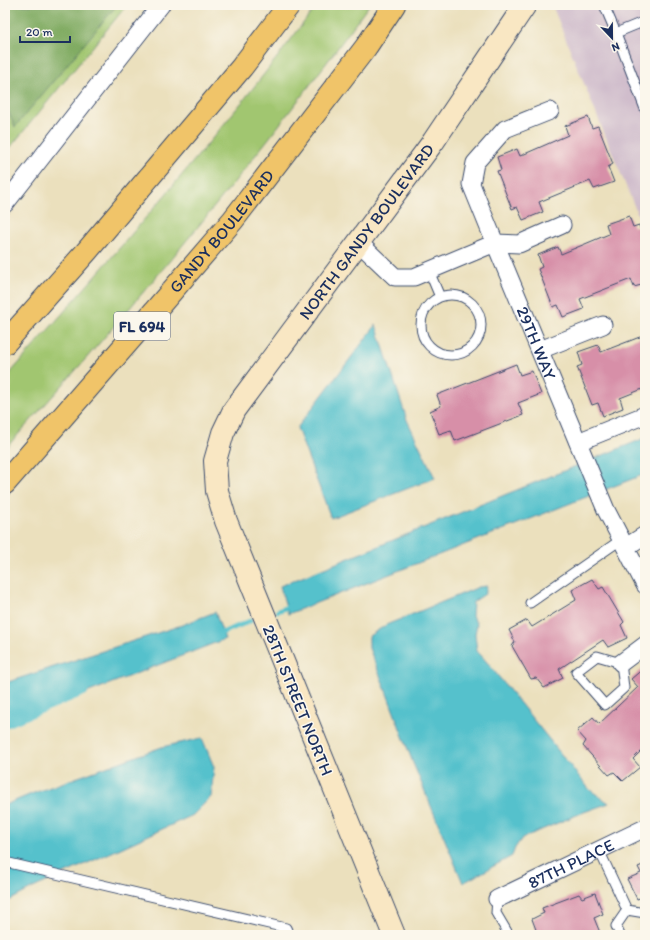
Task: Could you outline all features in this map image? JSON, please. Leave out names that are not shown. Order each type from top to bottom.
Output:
[{"type":"highway","points":[[5,343],[87,251],[242,67],[289,5]]},
{"type":"highway","name":"GANDY BOULEVARD","points":[[5,483],[233,220],[366,47],[394,5]]},
{"type":"street","points":[[5,204],[161,5]]},
{"type":"street","name":"NORTH GANDY BOULEVARD","points":[[216,460],[223,433],[234,410],[433,142],[525,5]]},
{"type":"street","name":"29TH WAY","points":[[550,111],[506,129],[475,163],[471,184],[606,510],[645,585]]},
{"type":"street","points":[[358,242],[395,277],[414,277],[495,243],[519,244],[562,225]]},
{"type":"street","points":[[540,350],[603,325]]},
{"type":"street","points":[[578,442],[645,415]]},
{"type":"street","name":"28TH STREET NORTH","points":[[216,460],[217,491],[226,521],[394,935]]},
{"type":"street","points":[[624,543],[645,535]]},
{"type":"street","points":[[621,663],[645,645]]},
{"type":"street","name":"87TH PLACE","points":[[497,899],[645,828]]},
{"type":"lane","points":[[604,5],[645,109]]},
{"type":"lane","points":[[616,33],[645,21]]},
{"type":"lane","points":[[429,271],[440,296]]},
{"type":"lane","points":[[450,294],[459,295],[476,306],[480,315],[482,325],[480,334],[475,343],[468,350],[459,354],[448,355],[430,347],[424,338],[421,329],[421,319],[425,310],[431,302],[440,296],[450,294]]},
{"type":"lane","points":[[530,603],[624,543]]},
{"type":"lane","points":[[597,656],[621,663],[624,688],[605,705],[576,672],[597,656]]},
{"type":"lane","points":[[599,850],[627,910]]},
{"type":"lane","points":[[5,862],[286,928],[289,935]]},
{"type":"lane","points":[[497,899],[496,913],[509,935]]},
{"type":"lane","points":[[627,910],[645,913]]},
{"type":"lane","points":[[620,935],[616,926],[627,910]]},
{"type":"shaded area","points":[[552,5],[645,5],[645,232],[611,150]]},
{"type":"green space","points":[[5,5],[127,5],[9,149],[5,139]]},
{"type":"green space","points":[[5,5],[117,5],[15,127],[5,103]]},
{"type":"green space","points":[[317,5],[369,5],[234,183],[90,354],[5,449],[5,379],[204,149]]},
{"type":"water","points":[[376,325],[407,420],[435,478],[331,518],[297,428]]},
{"type":"water","points":[[645,438],[645,474],[288,614],[280,586]]},
{"type":"water","points":[[487,586],[485,594],[473,602],[472,616],[477,624],[475,634],[477,651],[590,790],[609,803],[522,838],[515,848],[512,856],[463,883],[413,763],[369,648],[369,636],[386,625],[479,587]]},
{"type":"water","points":[[215,612],[225,639],[40,711],[5,727],[5,683],[182,625]]},
{"type":"water","points":[[202,738],[214,767],[211,797],[193,815],[33,888],[5,903],[5,805],[34,793],[162,747]]},
{"type":"building","points":[[588,117],[592,128],[598,126],[613,164],[608,167],[614,182],[594,189],[590,181],[539,202],[543,212],[523,220],[517,207],[512,209],[497,171],[501,170],[497,157],[517,149],[520,156],[568,135],[565,126]]},
{"type":"building","points":[[629,216],[633,227],[639,225],[645,241],[645,284],[634,287],[631,279],[580,299],[584,309],[563,317],[558,305],[553,307],[538,269],[542,267],[538,255],[558,247],[561,254],[609,234],[606,224]]},
{"type":"building","points":[[645,335],[645,388],[620,398],[623,408],[603,416],[598,403],[592,405],[577,367],[582,365],[578,352],[598,345],[601,352]]},
{"type":"building","points":[[516,364],[520,375],[532,371],[541,394],[518,403],[523,415],[455,441],[451,430],[439,434],[430,411],[441,406],[437,395]]},
{"type":"building","points":[[592,579],[599,589],[603,587],[624,622],[621,625],[627,638],[608,647],[603,640],[559,669],[563,678],[544,688],[536,678],[531,679],[512,646],[515,642],[509,630],[527,620],[532,627],[576,600],[572,590]]},
{"type":"building","points":[[645,667],[645,747],[633,759],[640,767],[623,781],[614,772],[609,775],[583,746],[586,741],[577,731],[593,717],[599,724],[638,687],[631,679]]},
{"type":"building","points":[[645,864],[645,896],[637,899],[627,879],[641,873],[638,867]]},
{"type":"building","points":[[595,893],[603,914],[594,918],[601,935],[538,935],[532,919],[544,913],[542,908],[579,894],[582,898]]},
{"type":"waterway","points":[[278,611],[292,605]]},
{"type":"waterway","points":[[217,635],[250,621]]},
{"type":"waterway","points":[[5,726],[85,693]]}]
